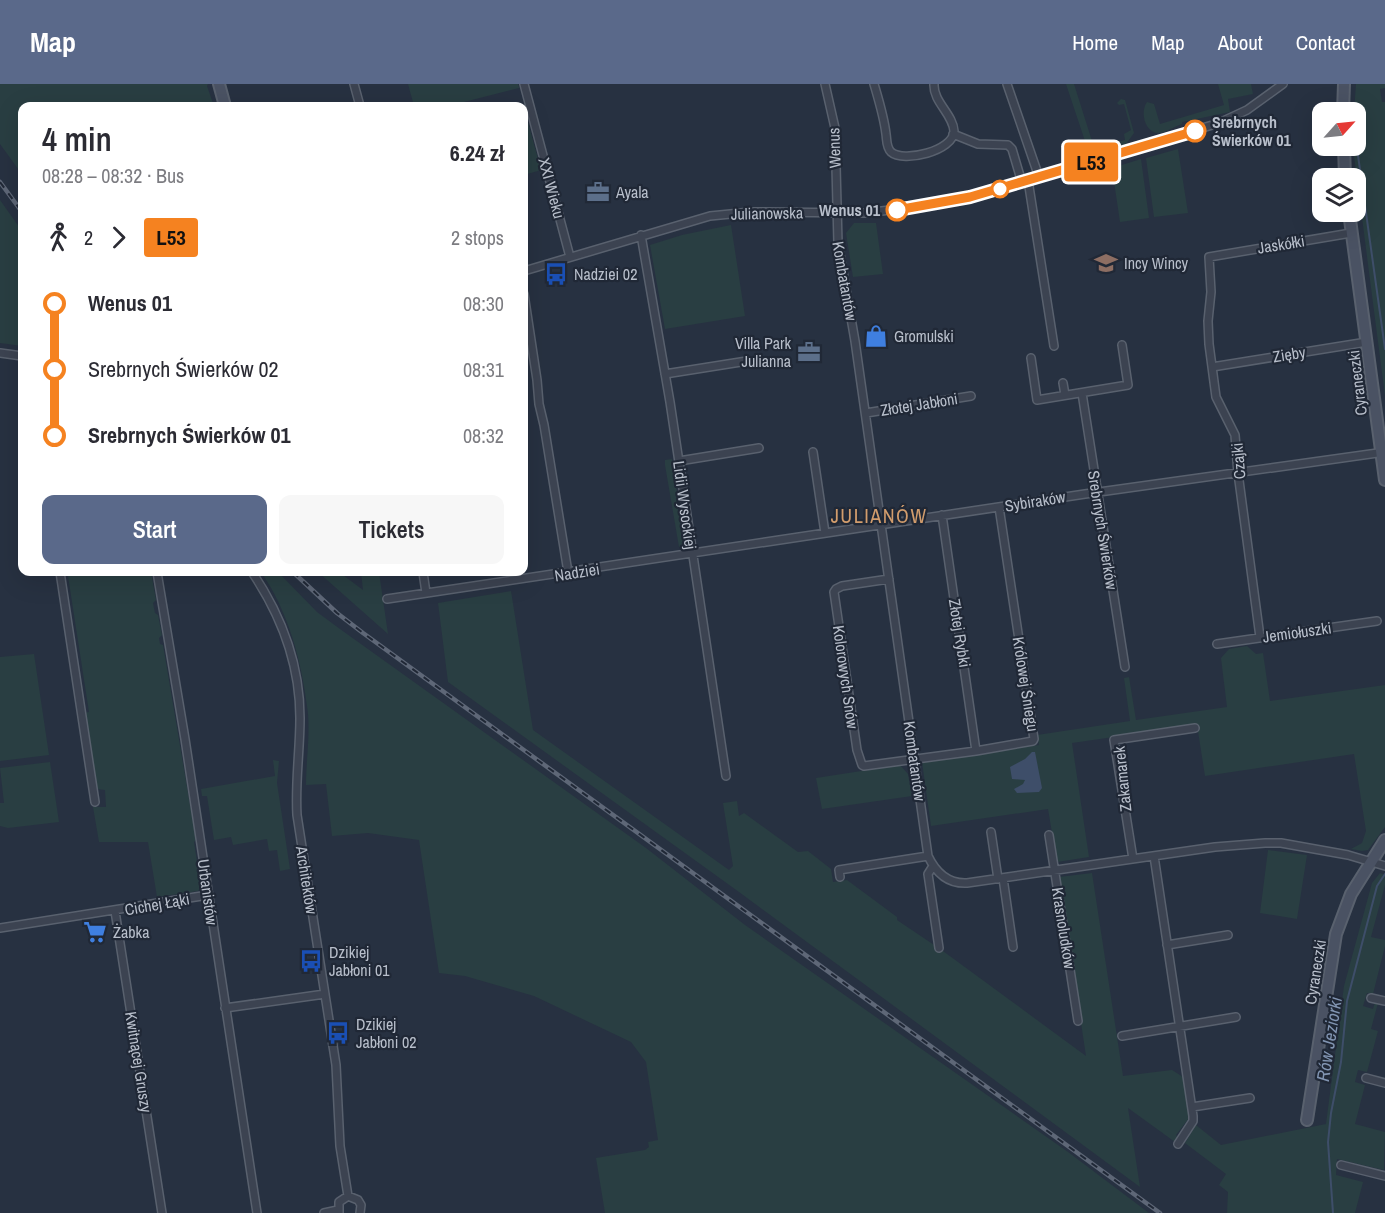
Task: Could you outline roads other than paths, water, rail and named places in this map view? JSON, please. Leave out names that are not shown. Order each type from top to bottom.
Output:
[{"type":"street","points":[[219,84],[224,102]]},
{"type":"street","points":[[354,84],[359,102]]},
{"type":"street","name":"XXI Wieku","points":[[524,84],[570,256]]},
{"type":"street","name":"Wenus","points":[[825,84],[835,128],[836,213]]},
{"type":"street","points":[[874,84],[885,119],[888,148],[893,154],[914,155],[935,150],[949,142],[953,134],[951,122],[935,93],[934,84]]},
{"type":"street","points":[[1007,84],[1039,177]]},
{"type":"street","name":"Julianowska","points":[[528,270],[698,218],[730,213],[865,213],[921,207],[970,197],[1219,123],[1247,110],[1283,84]]},
{"type":"street","points":[[1343,102],[1344,84]]},
{"type":"street","points":[[953,134],[978,144],[1008,146],[1012,149],[1020,176]]},
{"type":"street","points":[[1028,180],[1054,346]]},
{"type":"street","name":"Kombatantów","points":[[836,213],[841,269],[866,413],[928,856],[933,866]]},
{"type":"street","name":"Cyraneczki","points":[[1350,222],[1385,480]]},
{"type":"street","name":"Jaskółki","points":[[1212,255],[1351,233]]},
{"type":"street","name":"Lidii Wysockiej","points":[[641,235],[679,460],[691,554],[726,776]]},
{"type":"street","name":"Czajki","points":[[1212,255],[1208,261],[1211,292],[1208,321],[1212,367],[1216,397],[1235,435],[1260,637]]},
{"type":"street","points":[[528,320],[539,404],[567,566]]},
{"type":"street","name":"Zięby","points":[[1212,367],[1367,342]]},
{"type":"street","points":[[1031,358],[1037,400],[1128,385],[1122,345]]},
{"type":"street","points":[[0,353],[18,355]]},
{"type":"street","points":[[665,374],[747,361]]},
{"type":"street","points":[[1063,383],[1065,395]]},
{"type":"street","name":"Srebrnych Świerków","points":[[1082,393],[1125,667]]},
{"type":"street","name":"Złotej Jabłoni","points":[[866,413],[971,396]]},
{"type":"street","points":[[679,460],[759,448]]},
{"type":"street","points":[[813,452],[825,533]]},
{"type":"street","name":"Sybiraków","points":[[691,554],[1098,492],[1383,452]]},
{"type":"street","name":"Królowej Śniegu","points":[[915,760],[1030,743],[1034,739],[999,507]]},
{"type":"street","name":"Złotej Rybki","points":[[942,515],[976,751]]},
{"type":"street","name":"Nadziei","points":[[387,599],[691,554]]},
{"type":"street","points":[[61,576],[95,802]]},
{"type":"street","name":"Urbanistów","points":[[158,576],[257,1213]]},
{"type":"street","name":"Architektów","points":[[255,576],[280,623],[295,671],[300,718],[296,783],[297,815],[336,1065],[340,1146],[348,1197]]},
{"type":"street","points":[[424,576],[426,593]]},
{"type":"street","name":"Kolorowych Snów","points":[[889,579],[842,586],[836,589],[838,621],[857,750],[861,762],[864,766],[915,760]]},
{"type":"street","name":"Jemiołuszki","points":[[1217,644],[1377,621]]},
{"type":"street","name":"Zakamarek","points":[[1133,859],[1114,740],[1195,728]]},
{"type":"street","points":[[991,832],[1013,947]]},
{"type":"street","name":"Krasnoludków","points":[[1049,836],[1078,1021]]},
{"type":"street","name":"Cyraneczki","points":[[1307,1120],[1336,934],[1351,894],[1385,840]]},
{"type":"street","points":[[939,948],[928,874],[933,866],[946,878],[961,883],[1215,848],[1281,843],[1348,855],[1385,866]]},
{"type":"street","points":[[840,877],[838,870],[928,856]]},
{"type":"street","points":[[1154,856],[1192,1107],[1193,1121],[1178,1144]]},
{"type":"street","name":"Cichej Łąki","points":[[0,928],[208,895]]},
{"type":"street","name":"Kwitnącej Gruszy","points":[[115,911],[162,1213]]},
{"type":"street","points":[[1167,945],[1228,935]]},
{"type":"street","points":[[225,1008],[325,994]]},
{"type":"street","points":[[1371,998],[1385,1001]]},
{"type":"street","points":[[1122,1036],[1236,1017]]},
{"type":"street","points":[[1366,1078],[1385,1083]]},
{"type":"street","points":[[1192,1107],[1250,1098]]},
{"type":"street","points":[[1341,1165],[1385,1176]]},
{"type":"street","points":[[324,1213],[338,1212],[339,1202],[348,1197],[358,1200],[361,1205],[360,1213]]},
{"type":"water","points":[[1035,752],[1042,788],[1039,792],[1017,793],[1014,789],[1023,784],[1025,780],[1012,779],[1010,767],[1025,759]]},
{"type":"waterway","name":"Rów Jeziorki","points":[[1358,156],[1385,349]]},
{"type":"waterway","name":"Rów Jeziorki","points":[[1333,1213],[1328,1142],[1341,1062],[1347,1001],[1377,886],[1385,874]]},
{"type":"railway","points":[[0,182],[18,207]]},
{"type":"railway","points":[[297,576],[337,613],[363,633],[1160,1213]]},
{"type":"place","name":"Srebrnych Świerków 01","points":[[1195,131]]},
{"type":"place","name":"Ayala","points":[[598,192]]},
{"type":"place","name":"Wenus 01","points":[[897,210]]},
{"type":"place","name":"Incy Wincy","points":[[1106,263]]},
{"type":"place","name":"Nadziei 02","points":[[556,274]]},
{"type":"place","name":"Gromulski","points":[[876,336]]},
{"type":"place","name":"Villa Park Julianna","points":[[809,352]]},
{"type":"place","name":"Żabka","points":[[95,932]]},
{"type":"place","name":"Dzikiej Jabłoni 01","points":[[311,961]]},
{"type":"place","name":"Dzikiej Jabłoni 02","points":[[338,1033]]},
{"type":"district","name":"JULIANÓW","points":[[879,515]]}]
